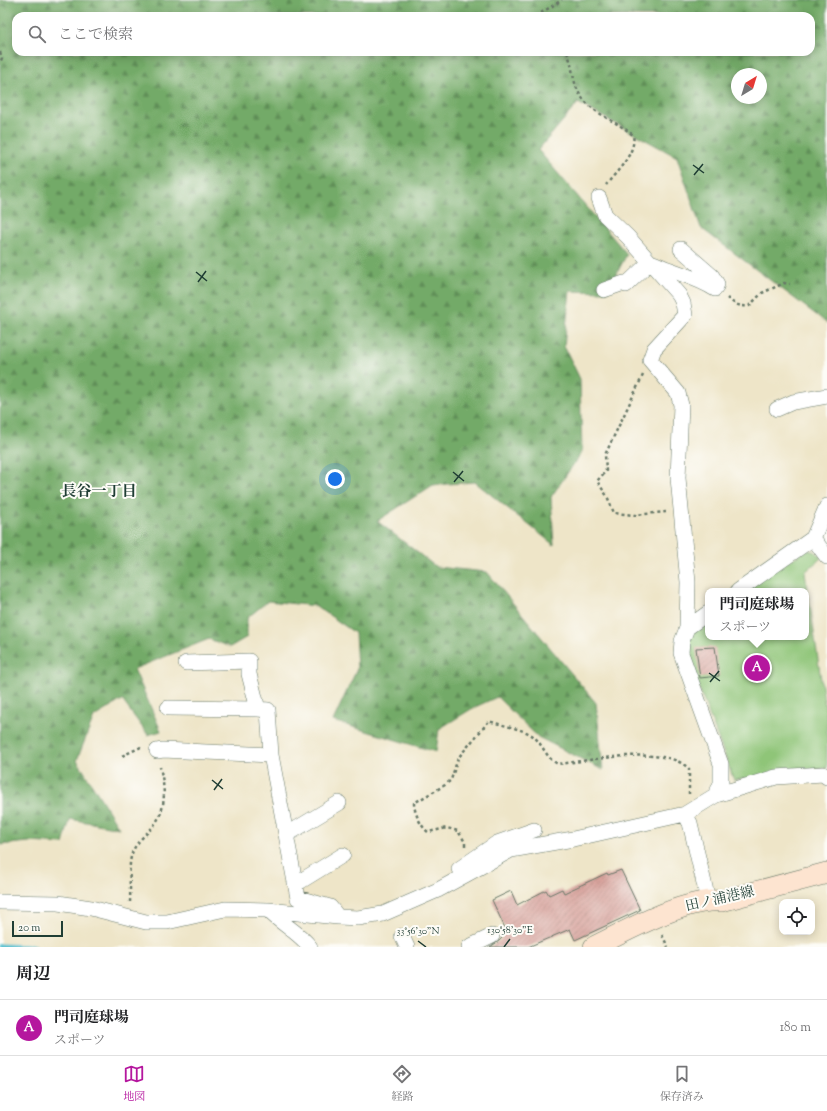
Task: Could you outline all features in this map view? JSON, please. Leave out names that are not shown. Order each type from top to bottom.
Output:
[{"type":"main road","name":"田ノ浦港線","points":[[594,947],[668,913],[708,900],[721,901],[827,873]]},
{"type":"street","points":[[599,198],[605,215],[628,237],[679,295],[683,303],[685,315],[654,349],[650,360],[678,393],[681,405],[678,448],[681,510],[687,570],[687,628],[682,641],[682,653],[721,764],[721,783],[716,795]]},
{"type":"street","points":[[650,262],[660,264],[670,270],[680,272],[704,282],[715,290],[717,284],[712,276],[681,249]]},
{"type":"street","points":[[604,290],[624,283],[626,285],[650,262]]},
{"type":"street","points":[[777,409],[793,402],[827,396]]},
{"type":"street","points":[[742,588],[813,538],[827,506]]},
{"type":"street","points":[[813,538],[827,557]]},
{"type":"street","points":[[687,628],[705,615]]},
{"type":"street","points":[[186,663],[249,661],[248,674],[258,709]]},
{"type":"street","points":[[168,708],[268,710],[270,755],[298,898],[330,907],[338,917]]},
{"type":"street","points":[[157,751],[163,750],[270,755]]},
{"type":"street","points":[[0,902],[58,903],[91,908],[146,922],[167,922],[225,909],[268,910],[358,918],[383,914],[438,890],[511,850],[573,839],[688,812],[716,795],[776,777],[823,774],[827,777]]},
{"type":"street","points":[[286,835],[339,803]]},
{"type":"street","points":[[688,812],[708,900]]},
{"type":"street","points":[[438,890],[437,884],[497,843],[534,830]]},
{"type":"street","points":[[296,884],[343,855]]},
{"type":"street","points":[[268,910],[277,920],[300,935],[310,947]]},
{"type":"street","points":[[468,947],[492,936]]},
{"type":"path","points":[[542,12],[562,0]]},
{"type":"path","points":[[0,52],[2,58],[0,63]]},
{"type":"path","points":[[568,56],[574,82],[580,95],[589,105],[626,128],[633,135],[634,141],[628,157],[604,187],[599,198]]},
{"type":"path","points":[[715,290],[734,304],[743,307],[749,306],[762,292],[784,283],[790,284]]},
{"type":"path","points":[[650,360],[605,456],[606,472],[597,481],[607,496],[614,513],[643,515],[681,510]]},
{"type":"path","points":[[465,851],[465,842],[458,831],[446,828],[428,832],[424,829],[414,808],[414,803],[451,780],[458,758],[489,722],[532,735],[539,742],[549,757],[558,764],[646,756],[665,757],[684,763],[690,769],[688,812]]},
{"type":"path","points":[[122,756],[143,746],[157,751],[165,790],[164,803],[157,821],[133,850],[130,858],[131,888],[128,918]]},
{"type":"path","points":[[658,929],[668,947]]},
{"type":"green space","points":[[0,0],[827,0],[827,323],[701,228],[677,157],[578,103],[538,150],[627,254],[607,292],[570,291],[564,346],[580,379],[582,452],[551,497],[554,545],[475,482],[433,485],[377,521],[436,567],[487,572],[596,703],[603,770],[538,737],[497,697],[473,708],[439,729],[436,752],[333,721],[357,669],[355,633],[316,606],[268,601],[247,618],[247,637],[230,647],[209,639],[134,669],[161,731],[148,735],[122,700],[94,717],[77,760],[119,828],[70,819],[63,844],[29,842],[0,845]]},
{"type":"green space","points":[[807,550],[816,552],[821,558],[805,572],[807,588],[743,588]]},
{"type":"green space","points":[[809,599],[827,720],[827,768],[734,780],[699,688],[688,649],[691,631],[705,619],[705,640],[809,640]]},
{"type":"building","points":[[715,647],[719,676],[700,678],[696,648]]},
{"type":"building","points":[[621,870],[640,910],[575,940],[570,929],[528,947],[490,947],[502,938],[499,931],[505,928],[492,900],[511,891],[517,905],[546,890],[549,895],[562,889],[564,893],[607,873],[608,875]]},
{"type":"waterway","points":[[0,946],[34,947]]},
{"type":"place","name":"門司庭球場","points":[[757,668]]},
{"type":"district","name":"長谷一丁目","points":[[99,492]]}]
